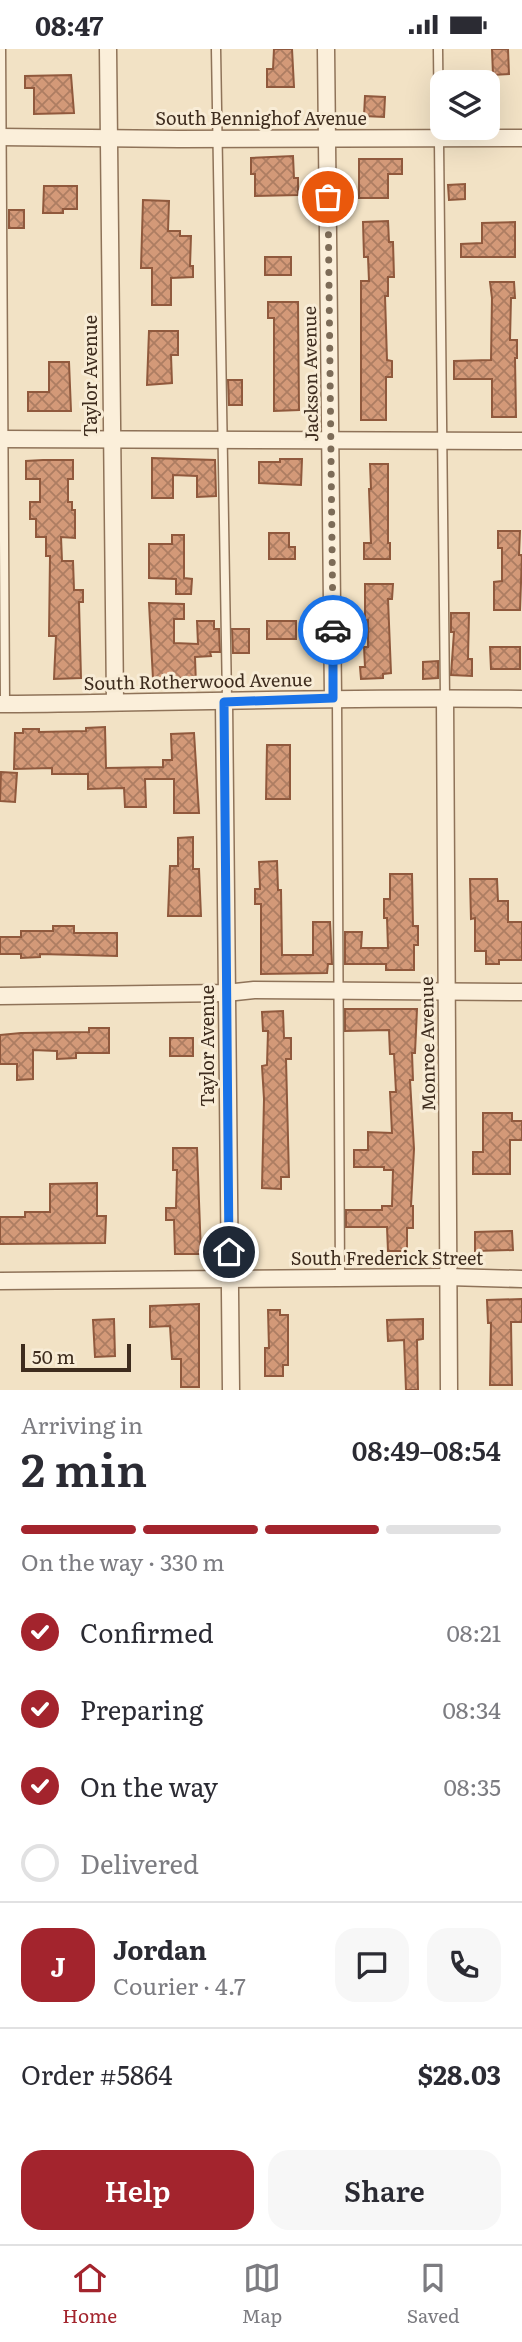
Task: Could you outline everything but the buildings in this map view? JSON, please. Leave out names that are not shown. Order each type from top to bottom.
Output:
[{"type":"street","name":"Taylor Avenue","points":[[108,49],[115,702]]},
{"type":"street","name":"Jackson Avenue","points":[[326,49],[335,698]]},
{"type":"street","name":"South Bennighof Avenue","points":[[1,137],[430,139]]},
{"type":"street","name":"South Bennighof Avenue","points":[[500,138],[522,138]]},
{"type":"street","points":[[2,439],[522,441]]},
{"type":"street","name":"South Rotherwood Avenue","points":[[3,704],[335,698],[522,699]]},
{"type":"street","name":"Monroe Avenue","points":[[444,698],[449,1390]]},
{"type":"street","name":"Taylor Avenue","points":[[226,702],[226,993],[231,1390]]},
{"type":"street","points":[[0,996],[226,993],[254,990],[522,992]]},
{"type":"street","name":"South Frederick Street","points":[[0,1281],[448,1277],[522,1279]]},
{"type":"lane","points":[[1,49],[3,704]]},
{"type":"lane","points":[[216,49],[226,702]]},
{"type":"lane","points":[[438,49],[438,70]]},
{"type":"lane","points":[[439,140],[444,698]]},
{"type":"lane","points":[[335,698],[340,1278]]},
{"type":"way so far","points":[[328,197],[333,630]]},
{"type":"route","points":[[229,1252],[224,702],[333,698],[333,630]]}]
